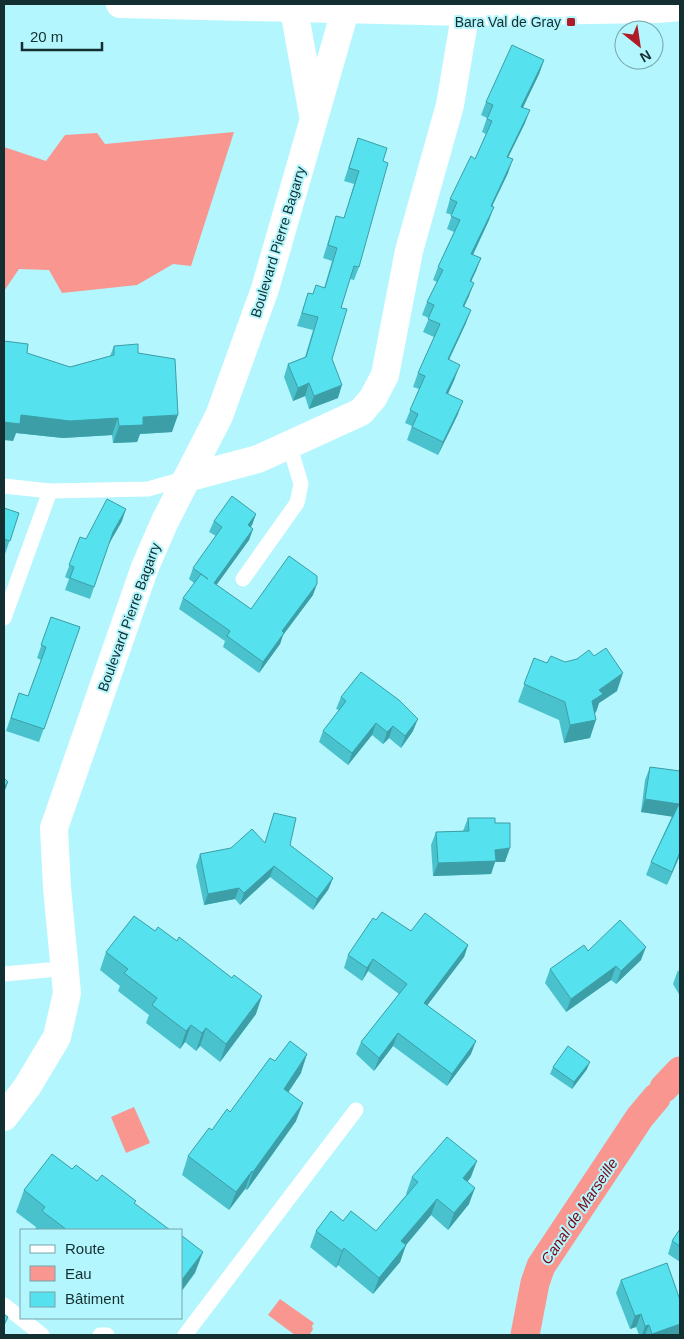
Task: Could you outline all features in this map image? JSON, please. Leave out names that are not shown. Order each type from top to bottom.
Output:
[{"type":"street","points":[[120,4],[466,8],[657,9],[680,7]]},
{"type":"street","name":"Boulevard Pierre Bagarry","points":[[293,6],[314,121]]},
{"type":"street","name":"Boulevard Pierre Bagarry","points":[[4,1117],[27,1087],[56,1037],[67,993],[57,888],[54,828],[144,567],[219,416],[266,289],[347,6]]},
{"type":"street","points":[[187,478],[258,459],[361,412],[374,398],[385,375],[409,251],[450,105],[466,8]]},
{"type":"lane","points":[[243,579],[297,503],[301,484],[289,444]]},
{"type":"lane","points":[[4,486],[50,492],[148,489],[187,478]]},
{"type":"lane","points":[[4,618],[50,492]]},
{"type":"lane","points":[[4,974],[48,970]]},
{"type":"lane","points":[[185,1335],[356,1110]]},
{"type":"lane","points":[[4,1305],[20,1318]]},
{"type":"lane","points":[[22,1319],[42,1335]]},
{"type":"lane","points":[[100,1335],[107,1335]]},
{"type":"water","points":[[234,132],[191,266],[173,264],[137,285],[62,293],[49,270],[19,269],[4,291],[4,147],[46,161],[65,135],[97,133],[105,144]]},
{"type":"water","points":[[134,1107],[150,1143],[126,1153],[111,1117]]},
{"type":"water","points":[[280,1299],[314,1323],[310,1334],[295,1335],[268,1315]]},
{"type":"building","points":[[512,45],[544,60],[521,107],[530,110],[507,157],[513,159],[491,206],[494,207],[471,254],[481,258],[470,281],[474,283],[463,306],[471,310],[448,359],[460,365],[446,393],[463,401],[443,442],[412,427],[418,414],[410,410],[425,376],[418,373],[440,324],[428,319],[434,305],[427,302],[443,270],[438,267],[460,220],[451,216],[457,202],[450,199],[471,156],[475,159],[492,121],[487,119],[493,105],[486,102]]},
{"type":"building","points":[[358,138],[387,148],[383,161],[388,163],[359,267],[354,266],[341,308],[347,309],[332,359],[342,385],[314,396],[309,383],[298,388],[288,364],[306,357],[318,317],[302,313],[308,293],[313,294],[316,285],[325,288],[337,248],[328,245],[336,216],[344,218],[359,171],[349,168]]},
{"type":"building","points":[[4,341],[28,344],[27,353],[70,367],[114,355],[114,346],[138,344],[138,353],[175,359],[178,415],[143,417],[143,425],[119,426],[118,418],[70,421],[21,415],[20,424],[4,422]]},
{"type":"building","points":[[232,496],[256,514],[248,525],[253,529],[214,583],[251,609],[289,556],[317,576],[317,584],[282,631],[284,633],[263,662],[227,636],[230,631],[183,598],[201,574],[208,579],[193,568],[222,527],[214,521]]},
{"type":"building","points":[[107,499],[126,509],[113,532],[94,587],[70,578],[74,567],[69,565],[80,537],[86,539]]},
{"type":"building","points":[[4,508],[19,513],[10,541],[4,539]]},
{"type":"building","points":[[51,617],[80,627],[44,729],[11,718],[19,693],[28,696],[46,647],[41,645]]},
{"type":"building","points":[[606,648],[623,673],[599,690],[603,694],[592,701],[596,720],[570,725],[565,702],[524,684],[534,658],[547,663],[551,656],[565,662],[577,659],[589,650],[594,656]]},
{"type":"building","points":[[361,672],[399,700],[418,719],[405,736],[393,726],[387,732],[376,723],[352,753],[323,731],[346,701],[341,697]]},
{"type":"building","points":[[650,767],[680,771],[680,852],[672,872],[651,862],[679,804],[645,799]]},
{"type":"building","points":[[4,778],[8,782],[4,787]]},
{"type":"building","points":[[274,813],[296,818],[290,845],[333,878],[317,899],[274,866],[244,893],[239,888],[208,894],[200,854],[231,848],[252,829],[265,843]]},
{"type":"building","points":[[468,818],[495,818],[495,823],[510,823],[510,848],[495,850],[496,861],[438,863],[436,832],[469,831]]},
{"type":"building","points":[[382,912],[411,931],[425,913],[468,945],[424,1003],[476,1041],[452,1074],[398,1033],[379,1058],[361,1042],[407,984],[373,959],[367,968],[348,955],[373,918],[376,920]]},
{"type":"building","points":[[134,916],[155,931],[158,927],[177,941],[179,937],[232,978],[234,975],[262,996],[226,1044],[206,1028],[202,1033],[191,1025],[186,1031],[152,1005],[157,998],[124,973],[128,969],[106,952]]},
{"type":"building","points":[[620,920],[646,947],[621,971],[616,966],[571,999],[550,969],[584,945],[588,951]]},
{"type":"building","points":[[290,1041],[307,1054],[284,1089],[303,1103],[253,1172],[236,1192],[188,1156],[209,1128],[212,1130],[227,1109],[230,1112],[270,1058],[275,1061]]},
{"type":"building","points":[[568,1046],[590,1062],[574,1082],[553,1067]]},
{"type":"building","points":[[447,1137],[477,1161],[463,1178],[475,1188],[454,1213],[437,1199],[401,1241],[406,1245],[379,1278],[344,1248],[342,1251],[316,1231],[331,1211],[343,1221],[351,1211],[376,1231],[418,1182],[412,1177]]},
{"type":"building","points":[[52,1154],[72,1169],[76,1165],[97,1181],[102,1175],[136,1201],[134,1203],[169,1229],[66,1229],[42,1211],[45,1207],[24,1190]]},
{"type":"building","points":[[680,1229],[680,1246],[672,1241]]},
{"type":"building","points":[[182,1236],[203,1252],[182,1280]]},
{"type":"building","points":[[667,1263],[680,1300],[680,1324],[652,1334],[649,1325],[645,1326],[641,1314],[635,1316],[621,1280]]},
{"type":"building","points":[[4,1314],[8,1317],[4,1325]]},
{"type":"waterway","name":"Canal de Marseille","points":[[664,1088],[680,1071]]},
{"type":"waterway","name":"Canal de Marseille","points":[[525,1335],[535,1283],[541,1266],[640,1117],[656,1098]]},
{"type":"place","name":"Bara Val de Gray","points":[[571,22]]}]
